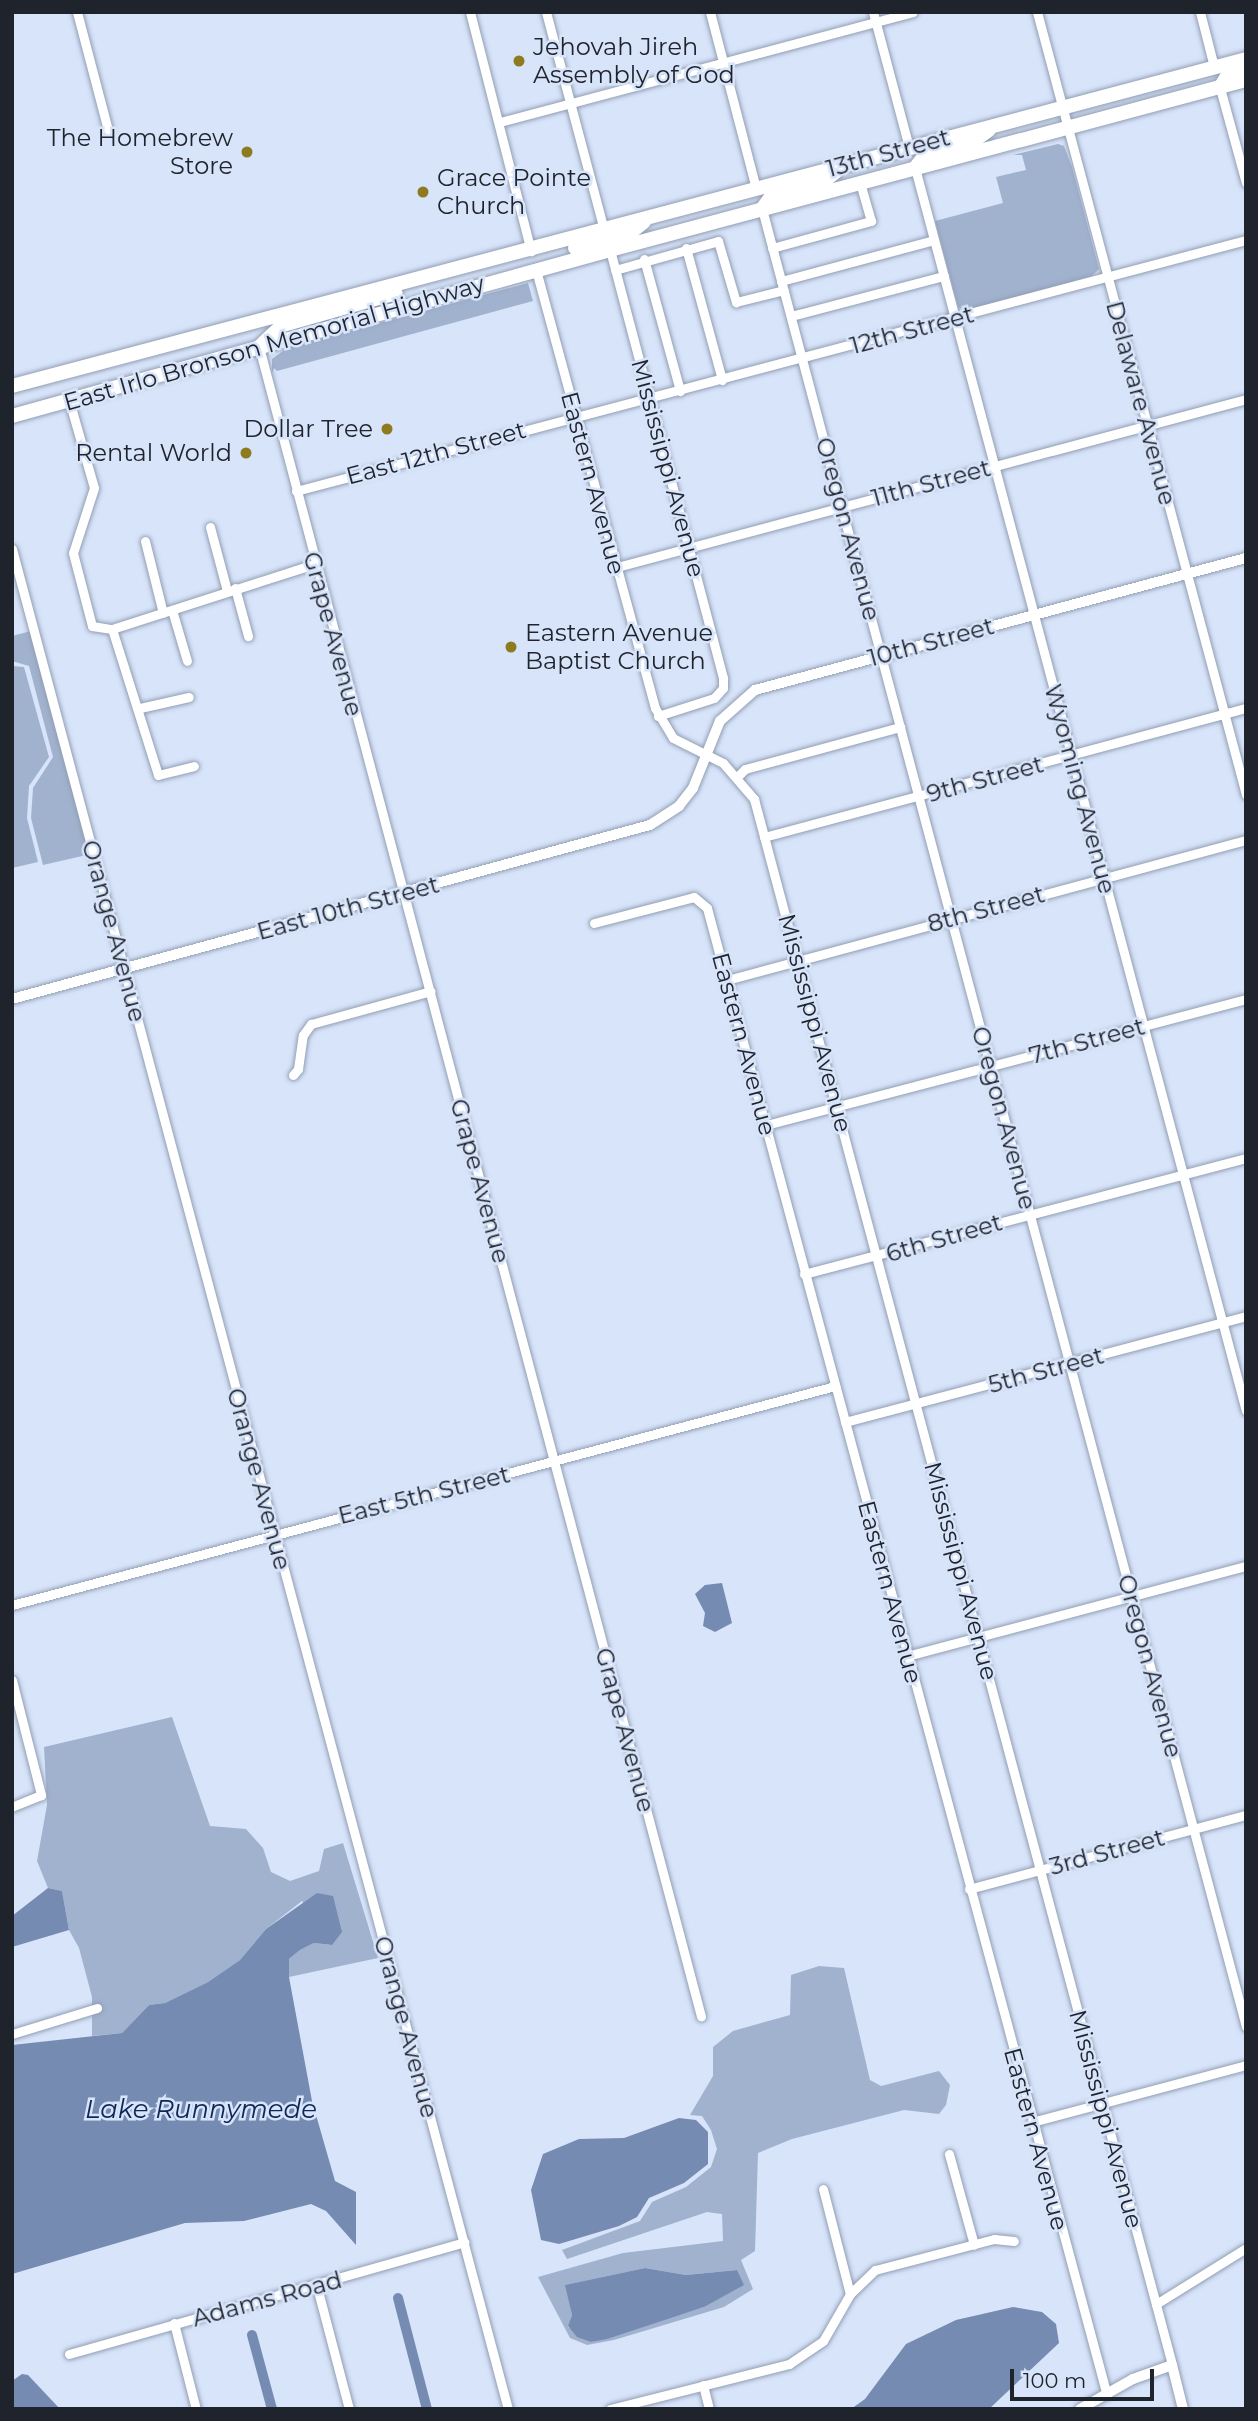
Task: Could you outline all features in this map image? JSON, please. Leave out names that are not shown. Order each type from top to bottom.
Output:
[{"type":"highway","name":"13th Street","points":[[531,251],[756,188],[1246,59]]},
{"type":"highway","points":[[1148,106],[1158,95],[1204,82],[1214,67]]},
{"type":"highway","points":[[1220,88],[1228,74],[1246,69]]},
{"type":"highway","name":"13th Street","points":[[536,270],[1246,80]]},
{"type":"highway","points":[[915,168],[926,154],[975,141],[995,125]]},
{"type":"highway","points":[[860,183],[869,172],[901,162],[909,148]]},
{"type":"highway","points":[[762,209],[772,195],[823,182],[845,165]]},
{"type":"highway","points":[[638,242],[661,227],[747,204],[756,188]]},
{"type":"highway","points":[[536,270],[549,255],[629,234],[651,217]]},
{"type":"highway","points":[[411,305],[418,293],[517,267],[531,251]]},
{"type":"highway","name":"East Irlo Bronson Memorial Highway","points":[[12,386],[531,251]]},
{"type":"highway","name":"East Irlo Bronson Memorial Highway","points":[[12,416],[536,270]]},
{"type":"highway","points":[[259,347],[283,325],[394,295],[411,281]]},
{"type":"street","points":[[76,12],[108,130]]},
{"type":"street","points":[[470,12],[531,251]]},
{"type":"street","points":[[546,12],[604,230]]},
{"type":"street","points":[[710,12],[756,188]]},
{"type":"street","points":[[500,122],[723,62],[874,17],[912,12]]},
{"type":"street","name":"Delaware Avenue","points":[[1037,12],[1246,795]]},
{"type":"street","points":[[1200,12],[1214,67]]},
{"type":"street","points":[[874,17],[909,148]]},
{"type":"street","points":[[1220,88],[1246,183]]},
{"type":"street","name":"Wyoming Avenue","points":[[915,168],[1246,1410]]},
{"type":"street","points":[[772,248],[871,221],[860,183]]},
{"type":"street","name":"Oregon Avenue","points":[[762,209],[1246,2027]]},
{"type":"street","points":[[615,270],[713,241],[723,247],[736,302],[782,285],[934,240]]},
{"type":"street","name":"12th Street","points":[[577,417],[1246,240]]},
{"type":"street","points":[[686,248],[722,380]]},
{"type":"street","name":"Mississippi Avenue","points":[[610,250],[723,688],[707,702],[658,716]]},
{"type":"street","points":[[643,260],[680,391]]},
{"type":"street","name":"Eastern Avenue","points":[[536,270],[658,716],[673,738],[704,755]]},
{"type":"street","points":[[790,316],[944,276]]},
{"type":"street","name":"Grape Avenue","points":[[259,347],[701,2016]]},
{"type":"street","name":"11th Street","points":[[617,567],[1246,399]]},
{"type":"street","points":[[69,400],[94,488],[73,552],[92,626],[113,629],[315,564]]},
{"type":"street","name":"East 12th Street","points":[[296,491],[577,417]]},
{"type":"street","points":[[210,527],[248,636]]},
{"type":"street","points":[[145,541],[167,611],[187,661]]},
{"type":"street","name":"Orange Avenue","points":[[12,549],[508,2409]]},
{"type":"street","name":"10th Street","points":[[679,806],[693,788],[704,755],[728,710],[755,690],[1246,558]]},
{"type":"street","points":[[113,629],[140,708],[158,775],[194,766]]},
{"type":"street","points":[[140,708],[189,697]]},
{"type":"street","name":"9th Street","points":[[764,837],[1246,708]]},
{"type":"street","points":[[738,776],[745,769],[900,727]]},
{"type":"street","name":"Mississippi Avenue","points":[[704,755],[738,776],[754,799],[1183,2409]]},
{"type":"street","name":"East 10th Street","points":[[12,999],[635,830],[679,806]]},
{"type":"street","name":"8th Street","points":[[727,980],[1246,840]]},
{"type":"street","name":"Eastern Avenue","points":[[594,923],[694,897],[706,908],[1106,2392]]},
{"type":"street","points":[[293,1075],[298,1069],[303,1035],[311,1024],[431,991]]},
{"type":"street","name":"7th Street","points":[[766,1125],[1246,999]]},
{"type":"street","name":"6th Street","points":[[804,1273],[877,1257],[1029,1214],[1246,1158]]},
{"type":"street","name":"5th Street","points":[[845,1422],[1246,1316]]},
{"type":"street","name":"East 5th Street","points":[[12,1605],[835,1386]]},
{"type":"street","points":[[906,1656],[1246,1566]]},
{"type":"street","points":[[12,1680],[41,1795],[37,1800],[12,1807]]},
{"type":"street","name":"3rd Street","points":[[969,1889],[1246,1815]]},
{"type":"street","points":[[12,2034],[97,2008]]},
{"type":"street","points":[[1032,2122],[1246,2065]]},
{"type":"street","points":[[949,2154],[974,2245]]},
{"type":"street","points":[[823,2189],[850,2294]]},
{"type":"street","points":[[610,2409],[789,2364],[823,2342],[850,2294],[875,2270],[974,2245],[1014,2241]]},
{"type":"street","name":"Adams Road","points":[[69,2354],[174,2323],[317,2287],[464,2242]]},
{"type":"street","points":[[1156,2304],[1246,2248]]},
{"type":"street","points":[[317,2287],[349,2409]]},
{"type":"street","points":[[174,2323],[196,2409]]},
{"type":"street","points":[[1080,2409],[1106,2392],[1172,2365]]},
{"type":"street","points":[[703,2385],[709,2409]]},
{"type":"shaded area","points":[[1058,144],[1064,146],[1072,167],[1099,269],[1092,276],[969,310],[958,307],[935,221],[1003,203],[996,177],[1026,170],[1022,155],[1013,155]]},
{"type":"shaded area","points":[[528,283],[533,301],[277,371],[274,368],[272,373],[272,359],[287,348]]},
{"type":"shaded area","points":[[31,631],[91,854],[43,865],[31,818],[33,788],[53,757],[29,666],[12,661],[12,636]]},
{"type":"shaded area","points":[[12,666],[24,667],[49,757],[29,786],[27,818],[38,862],[12,868]]},
{"type":"shaded area","points":[[172,1717],[210,1826],[246,1829],[263,1848],[271,1872],[290,1881],[319,1871],[324,1849],[343,1843],[378,1958],[289,1977],[289,1959],[300,1950],[314,1943],[332,1945],[302,1901],[266,1929],[240,1960],[208,1982],[165,2003],[149,2005],[122,2033],[92,2036],[92,1997],[79,1948],[69,1930],[62,1891],[48,1888],[37,1861],[47,1805],[44,1747]]},
{"type":"shaded area","points":[[819,1966],[844,1968],[870,2080],[881,2086],[939,2071],[950,2085],[946,2105],[939,2114],[904,2110],[792,2139],[758,2153],[755,2251],[741,2260],[753,2289],[724,2307],[614,2340],[587,2345],[570,2338],[538,2277],[623,2253],[723,2241],[722,2214],[707,2212],[567,2259],[562,2250],[640,2221],[652,2202],[686,2187],[711,2167],[717,2149],[711,2130],[702,2116],[690,2115],[713,2076],[713,2047],[733,2031],[790,2015],[791,1975]],"holes":[[[645,2268],[686,2275],[737,2270],[704,2307],[591,2342],[568,2327],[572,2315],[566,2285]]]},
{"type":"water","points":[[722,1583],[732,1623],[715,1632],[703,1626],[705,1613],[695,1594],[705,1585]]},
{"type":"water","points":[[48,1888],[62,1891],[69,1930],[12,1947],[12,1916]]},
{"type":"water","name":"Lake Runnymede","points":[[317,1893],[333,1896],[342,1932],[332,1945],[314,1943],[289,1959],[289,1977],[312,2101],[335,2181],[356,2192],[356,2245],[326,2211],[311,2204],[244,2221],[185,2223],[12,2274],[12,2045],[122,2033],[149,2005],[165,2003],[208,1982],[240,1960],[266,1929]]},
{"type":"water","points":[[679,2118],[696,2120],[708,2132],[708,2164],[684,2183],[649,2198],[637,2217],[619,2226],[559,2244],[541,2240],[531,2190],[543,2154],[579,2139],[624,2138]]},
{"type":"water","points":[[645,2268],[686,2275],[737,2270],[744,2285],[704,2307],[607,2339],[591,2342],[577,2337],[568,2326],[572,2315],[565,2285]]},
{"type":"water","points":[[1013,2307],[1042,2312],[1056,2324],[1059,2343],[989,2409],[851,2409],[865,2399],[906,2344],[956,2320]]},
{"type":"water","points":[[22,2374],[28,2375],[60,2409],[12,2409],[12,2381]]},
{"type":"waterway","points":[[398,2298],[427,2409]]},
{"type":"waterway","points":[[252,2335],[272,2409]]},
{"type":"place","name":"Jehovah Jireh Assembly of God","points":[[519,61]]},
{"type":"place","name":"The Homebrew Store","points":[[247,152]]},
{"type":"place","name":"Grace Pointe Church","points":[[423,192]]},
{"type":"place","name":"Dollar Tree","points":[[387,429]]},
{"type":"place","name":"Rental World","points":[[246,453]]},
{"type":"place","name":"Eastern Avenue Baptist Church","points":[[511,647]]}]
